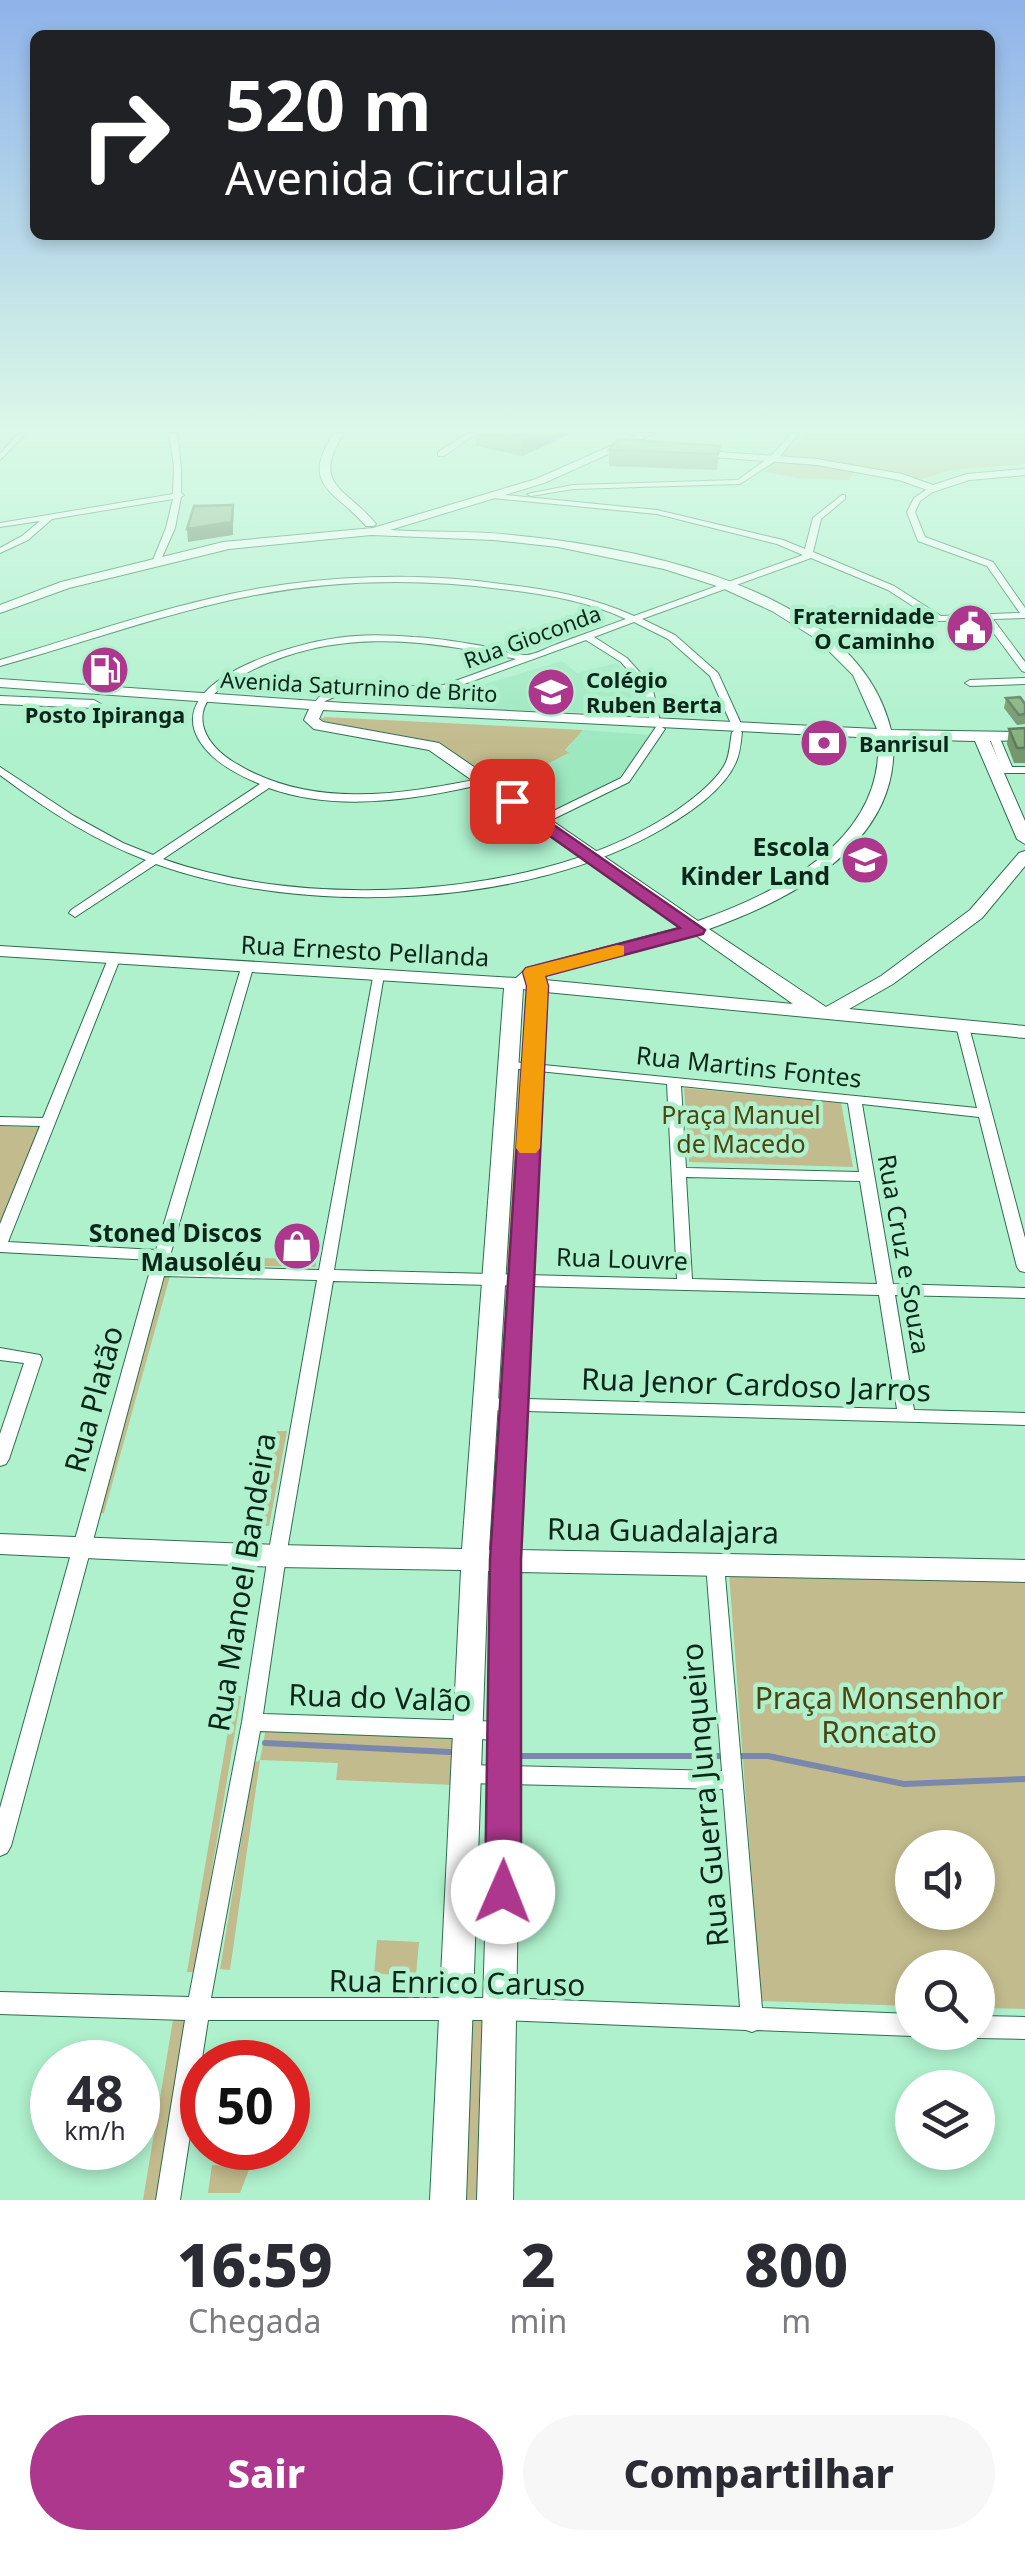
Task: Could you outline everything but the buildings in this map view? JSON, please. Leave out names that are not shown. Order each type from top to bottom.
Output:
[{"type":"main road","points":[[0,608],[65,585],[158,560],[223,546],[310,536]]},
{"type":"main road","points":[[223,546],[322,536]]},
{"type":"main road","points":[[487,536],[564,544],[638,559],[732,586],[784,611],[819,635],[862,679],[877,704],[886,735],[888,762],[882,792],[866,821],[837,852],[797,882],[696,930],[528,980],[493,1278],[486,1404],[490,1559],[505,1730],[494,2200]]},
{"type":"main road","name":"Avenida Saturnino de Brito","points":[[0,683],[202,704]]},
{"type":"main road","name":"Avenida Saturnino de Brito","points":[[0,700],[202,704],[886,735],[1025,736]]},
{"type":"main road","points":[[315,710],[311,720],[319,726],[434,746],[696,930],[822,1012],[887,980],[976,914],[1025,856]]},
{"type":"main road","points":[[987,736],[1024,833]]},
{"type":"main road","name":"Rua Ernesto Pellanda","points":[[0,951],[247,968],[528,980],[1025,1032]]},
{"type":"main road","points":[[448,2200],[468,1730],[513,1404],[520,1279],[521,1065]]},
{"type":"main road","name":"Rua Guadalajara","points":[[0,1544],[277,1556],[1025,1571]]},
{"type":"street","points":[[0,550],[28,536]]},
{"type":"street","points":[[158,560],[169,536]]},
{"type":"street","points":[[746,536],[811,553],[891,588],[939,619],[1025,614]]},
{"type":"street","points":[[811,553],[813,536]]},
{"type":"street","points":[[918,536],[926,544],[990,564],[1025,614]]},
{"type":"street","name":"Rua Gioconda","points":[[315,710],[322,699],[338,692],[445,688],[732,586],[811,553]]},
{"type":"street","points":[[0,663],[230,598],[335,582],[440,580],[493,584],[570,599],[636,619],[687,646],[729,692],[737,729],[732,760],[691,805],[595,859],[448,888],[385,893],[203,875],[154,860],[105,841],[62,816],[0,770]]},
{"type":"street","points":[[987,616],[1025,670]]},
{"type":"street","points":[[541,821],[625,780],[660,725],[650,688],[624,660],[588,638]]},
{"type":"street","points":[[484,781],[427,793],[362,798],[269,783],[240,773],[213,752],[198,730],[202,704],[251,665],[284,652],[328,642],[425,639],[524,658]]},
{"type":"street","points":[[970,683],[1025,681]]},
{"type":"street","points":[[1001,771],[1025,770]]},
{"type":"street","points":[[75,913],[269,783]]},
{"type":"street","points":[[0,1245],[114,959]]},
{"type":"street","name":"Rua Platão","points":[[0,1846],[160,1263],[247,968]]},
{"type":"street","name":"Rua Manoel Bandeira","points":[[168,2200],[378,975]]},
{"type":"street","points":[[962,1026],[1025,1267]]},
{"type":"street","name":"Rua Martins Fontes","points":[[521,1065],[985,1113]]},
{"type":"street","points":[[674,1081],[685,1285]]},
{"type":"street","name":"Rua Cruz e Souza","points":[[854,1100],[907,1416]]},
{"type":"street","points":[[0,1121],[49,1122]]},
{"type":"street","points":[[678,1172],[867,1177]]},
{"type":"street","name":"Rua Louvre","points":[[0,1245],[160,1263],[326,1275],[1025,1293]]},
{"type":"street","points":[[0,1354],[34,1356],[0,1459]]},
{"type":"street","name":"Rua Jenor Cardoso Jarros","points":[[486,1404],[1025,1419]]},
{"type":"street","name":"Rua Guerra Junqueiro","points":[[715,1564],[752,2021]]},
{"type":"street","name":"Rua do Valão","points":[[252,1722],[505,1730]]},
{"type":"street","points":[[467,1774],[732,1780]]},
{"type":"street","name":"Rua Enrico Caruso","points":[[0,2003],[198,2009],[500,2010],[895,2025]]},
{"type":"street","points":[[995,2027],[1025,2028]]},
{"type":"shaded area","name":"Colégio Ruben Berta","points":[[562,661],[577,673],[617,663],[642,688],[648,715],[453,708],[445,696]]},
{"type":"shaded area","points":[[583,730],[651,735],[624,775],[541,816],[501,788],[568,754],[565,751]]},
{"type":"green space","points":[[325,717],[583,730],[565,750],[569,753],[501,788],[433,741],[322,725],[318,720]]},
{"type":"green space","points":[[512,1067],[528,1067],[514,1270],[498,1270]]},
{"type":"green space","name":"Praça Manuel de Macedo","points":[[684,1088],[841,1103],[853,1167],[689,1162]]},
{"type":"green space","points":[[0,1126],[40,1127],[1,1224],[0,1223]]},
{"type":"green space","points":[[178,1257],[316,1259],[316,1267],[176,1265]]},
{"type":"green space","points":[[165,1276],[170,1276],[104,1513],[98,1514]]},
{"type":"green space","points":[[277,1431],[287,1431],[269,1526],[259,1525]]},
{"type":"green space","name":"Praça Monsenhor Roncato","points":[[729,1573],[1025,1580],[1025,2009],[995,2008],[995,1950],[895,1950],[895,2005],[761,2001]]},
{"type":"green space","points":[[234,1696],[241,1696],[195,1972],[187,1972]]},
{"type":"green space","points":[[268,1717],[459,1724],[454,1785],[336,1780],[338,1763],[260,1760]]},
{"type":"green space","points":[[260,1760],[230,1970],[220,1969],[254,1763]]},
{"type":"green space","points":[[377,1940],[419,1942],[416,1975],[374,1974]]},
{"type":"green space","points":[[464,2014],[488,2016],[485,2200],[455,2200]]},
{"type":"green space","points":[[190,2018],[186,2040],[180,2040],[180,2077],[159,2200],[143,2200],[148,2170],[160,2170],[160,2098],[173,2020]]},
{"type":"green space","points":[[211,2170],[249,2170],[240,2193],[208,2193]]},
{"type":"waterway","points":[[265,1743],[450,1752]]},
{"type":"waterway","points":[[522,1756],[722,1756]]},
{"type":"waterway","points":[[737,1756],[768,1756],[904,1784],[1025,1779]]},
{"type":"slow traffic","points":[[528,1148],[538,986],[533,972],[617,951]]},
{"type":"place","name":"Fraternidade O Caminho","points":[[970,628]]},
{"type":"place","name":"Posto Ipiranga","points":[[105,670]]},
{"type":"place","name":"Colégio Ruben Berta","points":[[551,692]]},
{"type":"place","name":"Banrisul","points":[[824,743]]},
{"type":"place","name":"Escola Kinder Land","points":[[865,860]]},
{"type":"place","name":"Stoned Discos Mausoléu","points":[[297,1246]]},
{"type":"route","points":[[503,1892],[506,1560],[538,986],[533,972],[696,930],[512,801]]}]
